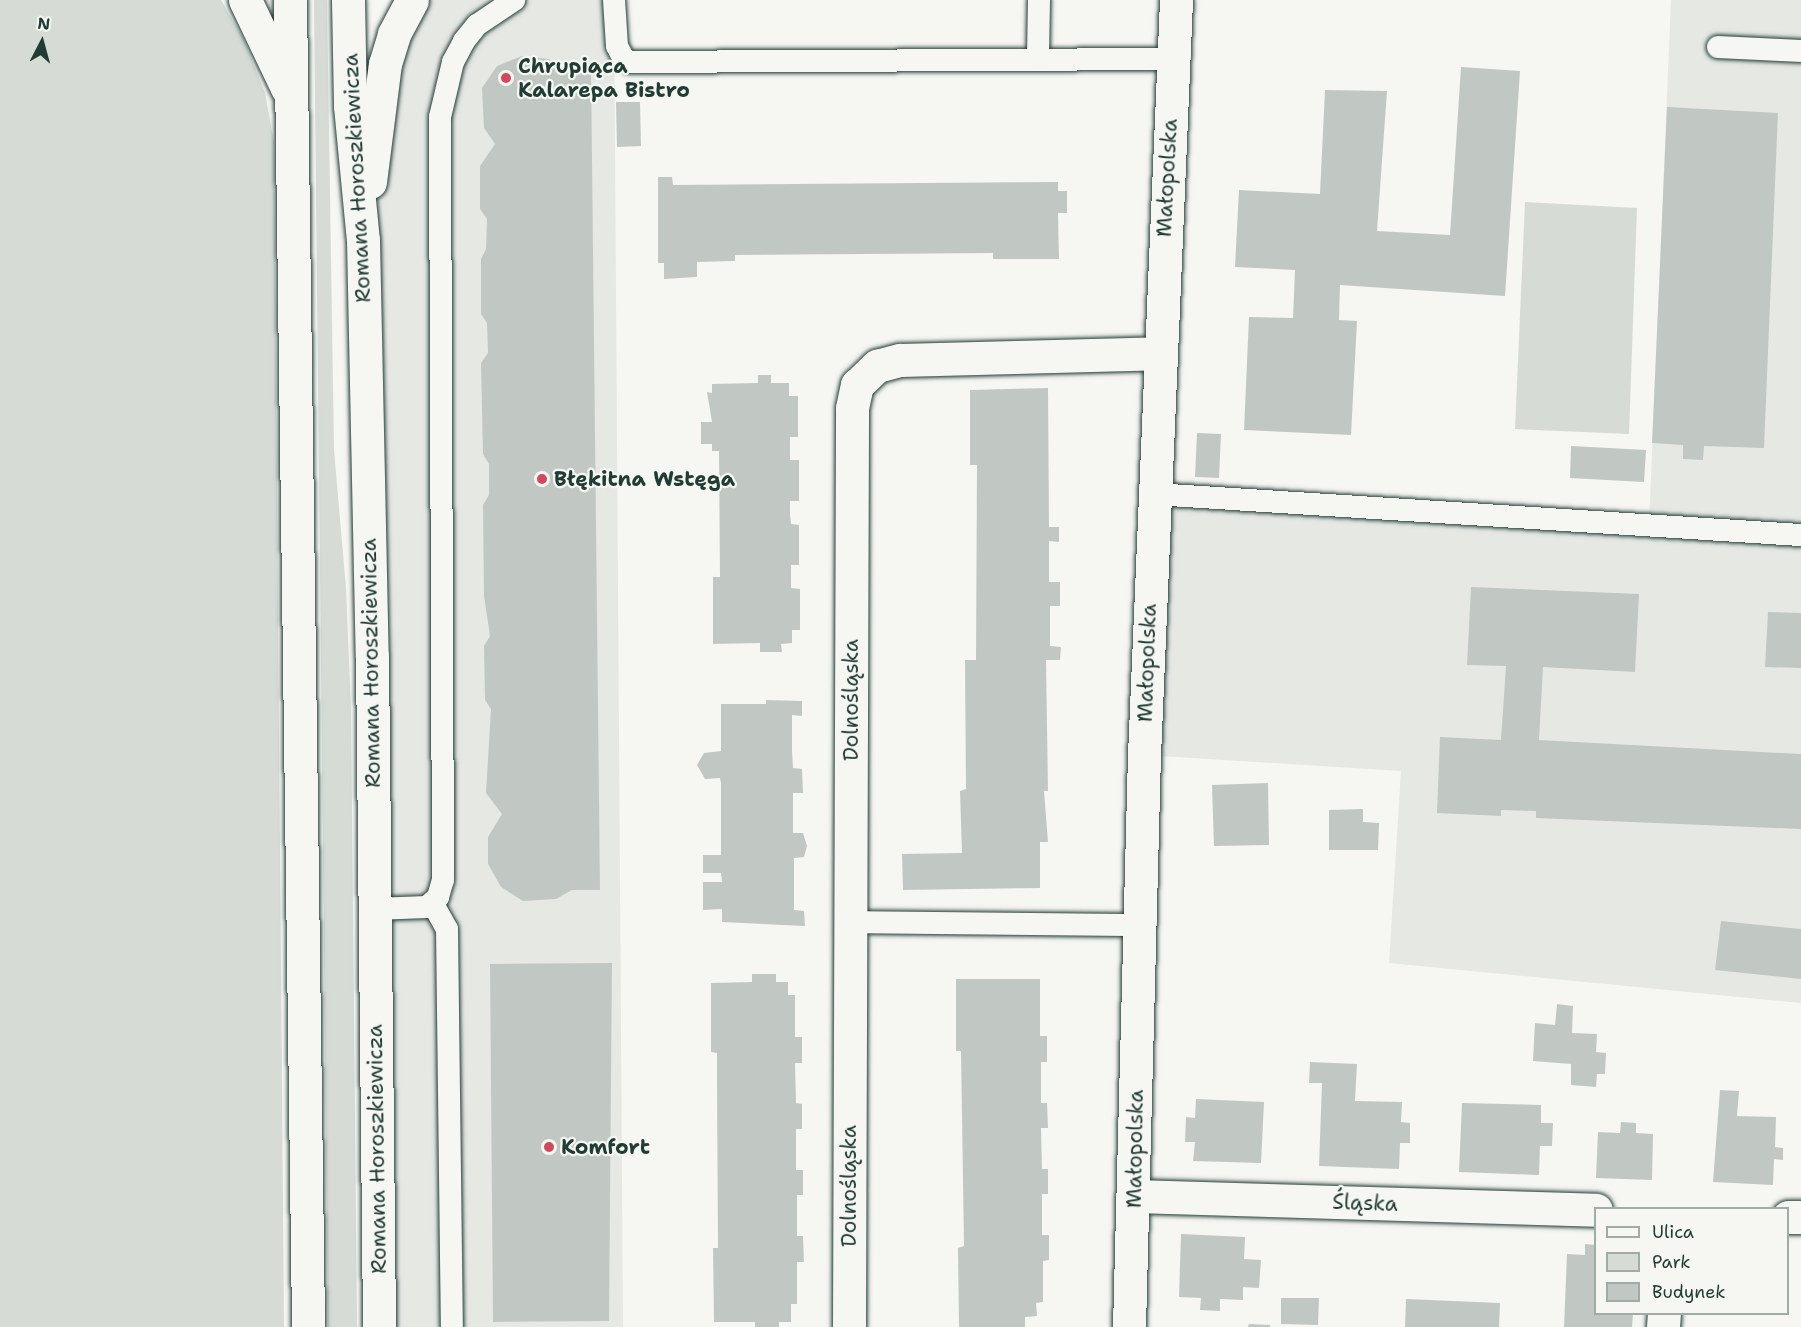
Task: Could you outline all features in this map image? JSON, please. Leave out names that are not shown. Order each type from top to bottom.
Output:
[{"type":"street","points":[[245,0],[291,96]]},
{"type":"street","points":[[290,0],[308,1327]]},
{"type":"street","name":"Romana Horoszkiewicza","points":[[348,0],[350,106],[363,240],[379,1327]]},
{"type":"street","points":[[363,240],[385,64],[394,34],[412,0]]},
{"type":"street","name":"Małopolska","points":[[1129,1327],[1154,494],[1176,0]]},
{"type":"street","name":"Dolnośląska","points":[[849,1327],[852,408],[857,386],[877,366],[900,360],[1159,353]]},
{"type":"street","name":"Śląska","points":[[1134,1196],[1594,1210]]},
{"type":"lane","points":[[433,904],[443,880],[444,850],[440,117],[453,62],[464,41],[477,25],[514,0]]},
{"type":"lane","points":[[614,0],[617,46],[622,58],[630,62],[1038,57],[1172,59]]},
{"type":"lane","points":[[1038,57],[1039,0]]},
{"type":"lane","points":[[1718,46],[1801,51]]},
{"type":"lane","points":[[1154,494],[1801,535]]},
{"type":"lane","points":[[374,909],[433,904]]},
{"type":"lane","points":[[433,904],[447,929],[452,1327]]},
{"type":"lane","points":[[850,922],[1140,926]]},
{"type":"shaded area","points":[[412,0],[614,0],[623,1327],[379,1327],[363,240]]},
{"type":"shaded area","points":[[1671,0],[1801,0],[1801,1003],[1389,963],[1401,771],[1144,755],[1154,494],[1649,525]]},
{"type":"green space","points":[[0,0],[221,0],[244,40],[265,93],[274,142],[284,1327],[0,1327]]},
{"type":"green space","points":[[314,0],[327,0],[334,450],[346,588],[351,712],[357,1327],[328,1327]]},
{"type":"green space","points":[[1525,202],[1637,208],[1629,434],[1515,429]]},
{"type":"building","name":"Błękitna Wstęga","points":[[522,56],[548,59],[564,67],[591,67],[600,890],[572,890],[556,899],[523,901],[501,887],[488,864],[488,837],[502,814],[486,793],[491,709],[485,700],[484,646],[490,636],[484,596],[483,505],[489,495],[489,464],[483,454],[481,363],[488,353],[487,323],[481,314],[481,259],[486,249],[487,219],[480,209],[480,166],[495,144],[484,128],[482,88],[497,66]]},
{"type":"building","points":[[1461,67],[1520,71],[1505,296],[1340,285],[1339,320],[1357,321],[1351,435],[1244,430],[1249,317],[1293,318],[1295,270],[1235,267],[1239,190],[1320,194],[1325,90],[1387,91],[1377,231],[1450,235]]},
{"type":"building","points":[[616,102],[640,102],[641,146],[617,147]]},
{"type":"building","points":[[1667,107],[1778,113],[1764,448],[1704,446],[1703,460],[1683,459],[1683,445],[1652,443]]},
{"type":"building","points":[[658,177],[672,177],[673,185],[1058,182],[1058,191],[1067,191],[1067,213],[1058,213],[1059,259],[993,259],[993,253],[735,255],[735,261],[697,262],[697,277],[664,279],[664,263],[658,263]]},
{"type":"building","points":[[758,375],[771,375],[771,383],[789,383],[789,396],[798,396],[798,437],[790,437],[790,460],[799,460],[799,501],[790,501],[790,515],[791,524],[799,525],[799,565],[791,565],[791,588],[800,589],[800,630],[792,630],[792,643],[781,644],[782,652],[760,652],[760,643],[713,644],[713,577],[720,577],[719,451],[712,451],[712,444],[701,444],[701,422],[712,422],[707,392],[712,393],[712,384],[758,383]]},
{"type":"building","points":[[1048,388],[1049,527],[1059,527],[1059,542],[1049,541],[1049,582],[1060,582],[1060,606],[1050,606],[1050,646],[1061,647],[1060,660],[1046,660],[1048,791],[1044,791],[1048,842],[1040,842],[1040,888],[903,890],[902,854],[962,853],[960,791],[966,789],[965,660],[976,660],[977,465],[970,465],[970,390]]},
{"type":"building","points":[[1197,433],[1221,434],[1219,478],[1195,477]]},
{"type":"building","points":[[1571,446],[1646,450],[1644,482],[1570,478]]},
{"type":"building","points":[[1471,587],[1639,594],[1635,672],[1543,667],[1539,740],[1801,754],[1801,829],[1536,818],[1536,811],[1501,810],[1501,816],[1437,813],[1440,737],[1501,740],[1506,666],[1467,665]]},
{"type":"building","points":[[1768,612],[1801,613],[1801,668],[1765,667]]},
{"type":"building","points":[[766,700],[802,701],[802,716],[792,715],[793,768],[802,769],[803,793],[793,793],[793,833],[803,833],[807,846],[804,857],[794,858],[794,910],[804,911],[805,926],[722,922],[722,909],[703,910],[703,882],[722,882],[721,873],[703,873],[703,855],[721,855],[721,783],[720,778],[705,779],[697,765],[704,753],[721,751],[721,704],[766,704]]},
{"type":"building","points":[[1268,783],[1269,845],[1214,846],[1212,785]]},
{"type":"building","points":[[1363,809],[1363,822],[1379,823],[1378,850],[1329,850],[1329,810]]},
{"type":"building","points":[[1721,921],[1801,929],[1801,979],[1715,970]]},
{"type":"building","points":[[612,963],[609,1321],[493,1322],[490,964]]},
{"type":"building","points":[[752,974],[776,974],[776,982],[788,982],[788,995],[795,995],[795,1037],[802,1037],[802,1063],[795,1063],[796,1103],[802,1104],[802,1129],[796,1129],[796,1170],[803,1170],[803,1195],[797,1195],[797,1236],[803,1236],[804,1262],[797,1262],[797,1304],[791,1304],[791,1322],[779,1322],[779,1327],[755,1327],[755,1322],[714,1322],[713,1248],[718,1248],[717,1053],[711,1052],[711,983],[752,982]]},
{"type":"building","points":[[956,979],[1040,979],[1040,1036],[1047,1036],[1047,1062],[1041,1062],[1041,1103],[1047,1103],[1048,1128],[1041,1128],[1042,1169],[1048,1169],[1048,1194],[1042,1194],[1042,1235],[1049,1235],[1049,1260],[1043,1261],[1043,1302],[1036,1303],[1037,1316],[1025,1317],[1025,1327],[959,1327],[958,1248],[964,1246],[961,1051],[956,1051]]},
{"type":"building","points":[[1557,1004],[1573,1006],[1572,1033],[1597,1034],[1596,1052],[1606,1053],[1605,1074],[1597,1074],[1596,1087],[1571,1085],[1571,1064],[1533,1061],[1535,1023],[1555,1025]]},
{"type":"building","points":[[1310,1062],[1357,1064],[1355,1101],[1402,1102],[1401,1122],[1410,1123],[1410,1143],[1400,1143],[1399,1169],[1319,1166],[1322,1083],[1309,1083]]},
{"type":"building","points":[[1720,1090],[1739,1091],[1737,1116],[1776,1117],[1775,1147],[1783,1148],[1783,1160],[1774,1159],[1773,1185],[1713,1182]]},
{"type":"building","points":[[1196,1099],[1264,1102],[1261,1163],[1193,1161],[1195,1142],[1185,1142],[1186,1117],[1195,1118]]},
{"type":"building","points":[[1462,1103],[1541,1105],[1541,1123],[1553,1123],[1552,1146],[1540,1146],[1539,1175],[1459,1172]]},
{"type":"building","points":[[1621,1122],[1636,1123],[1636,1133],[1653,1134],[1652,1180],[1596,1178],[1598,1132],[1620,1133]]},
{"type":"building","points":[[1181,1234],[1245,1237],[1244,1259],[1261,1260],[1259,1288],[1243,1287],[1243,1300],[1220,1299],[1220,1311],[1200,1310],[1201,1298],[1179,1297]]},
{"type":"building","points":[[1585,1244],[1594,1245],[1594,1315],[1633,1315],[1632,1327],[1564,1327],[1567,1254],[1585,1255]]},
{"type":"building","points":[[1281,1298],[1319,1298],[1318,1325],[1281,1324]]},
{"type":"building","points":[[1406,1299],[1500,1303],[1499,1327],[1405,1327]]},
{"type":"building","points":[[1249,1324],[1270,1325],[1270,1327],[1248,1327]]},
{"type":"place","name":"Chrupiąca Kalarepa Bistro","points":[[506,78]]},
{"type":"place","name":"Błękitna Wstęga","points":[[542,479]]},
{"type":"place","name":"Komfort","points":[[549,1147]]}]
